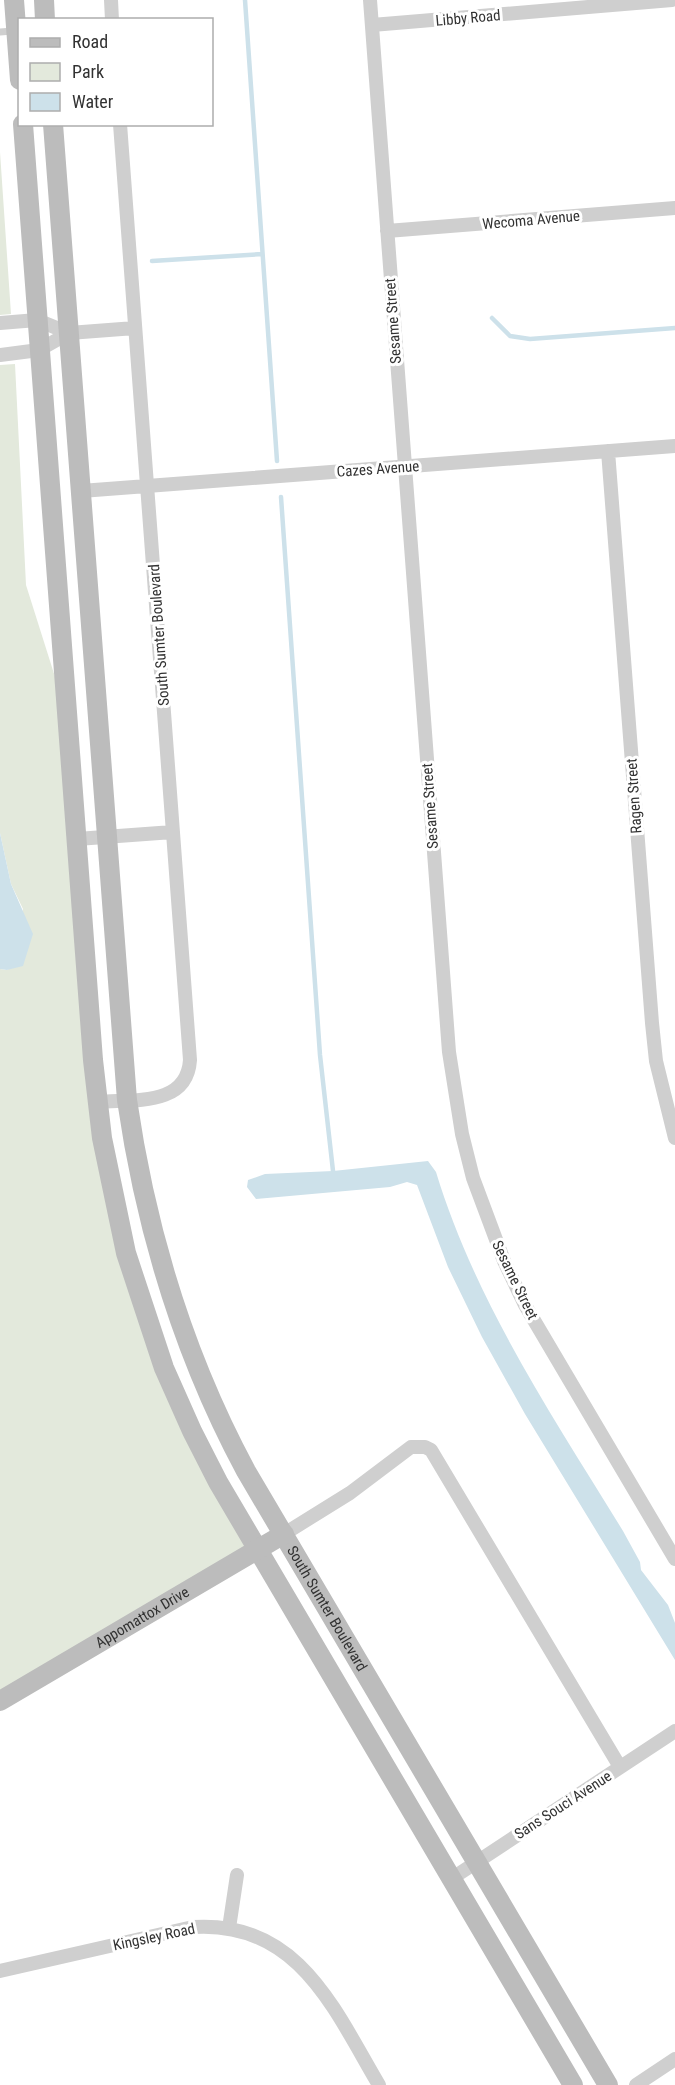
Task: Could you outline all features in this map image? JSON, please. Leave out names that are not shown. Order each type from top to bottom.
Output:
[{"type":"main road","points":[[14,0],[8,31],[18,72]]},
{"type":"main road","points":[[44,0],[45,18]]},
{"type":"main road","name":"South Sumter Boulevard","points":[[23,126],[98,1102],[111,1191],[146,1318],[192,1431],[259,1550],[573,2085]]},
{"type":"main road","name":"South Sumter Boulevard","points":[[53,126],[127,1100],[134,1152],[152,1232],[186,1341],[225,1432],[475,1862],[608,2085]]},
{"type":"main road","name":"Appomattox Drive","points":[[0,1701],[284,1534]]},
{"type":"street","points":[[111,0],[112,18]]},
{"type":"street","name":"Sesame Street","points":[[370,0],[449,1052],[462,1134],[488,1222],[525,1305],[675,1559]]},
{"type":"street","name":"Libby Road","points":[[372,25],[672,0]]},
{"type":"street","name":"South Sumter Boulevard","points":[[98,1102],[159,1097],[172,1092],[184,1083],[190,1070],[120,126]]},
{"type":"street","name":"Wecoma Avenue","points":[[387,231],[675,208]]},
{"type":"street","points":[[0,323],[37,320],[69,333]]},
{"type":"street","points":[[0,356],[39,350],[69,333],[135,328]]},
{"type":"street","name":"Cazes Avenue","points":[[81,491],[675,446]]},
{"type":"street","name":"Ragen Street","points":[[608,451],[652,1023],[656,1062],[675,1138]]},
{"type":"street","points":[[77,839],[173,832]]},
{"type":"street","points":[[284,1534],[350,1493],[405,1451],[417,1446],[431,1450],[620,1767]]},
{"type":"street","name":"Sans Souci Avenue","points":[[451,1879],[675,1731]]},
{"type":"street","points":[[229,1928],[237,1875]]},
{"type":"street","name":"Kingsley Road","points":[[0,1971],[177,1930],[212,1926],[229,1928],[260,1938],[285,1952],[307,1970],[326,1995],[379,2085]]},
{"type":"street","points":[[636,2085],[675,2059]]},
{"type":"green space","points":[[0,152],[11,314],[0,315]]},
{"type":"green space","points":[[15,364],[26,585],[56,680],[118,1254],[248,1546],[0,1691],[0,969],[8,970],[23,909],[11,884],[0,833],[0,365]]},
{"type":"water","points":[[0,833],[11,884],[33,934],[23,966],[7,970],[0,969]]},
{"type":"water","points":[[428,1161],[436,1172],[472,1267],[494,1313],[543,1401],[623,1531],[640,1562],[641,1570],[668,1605],[675,1623],[675,1660],[525,1414],[482,1337],[448,1267],[417,1185],[407,1182],[390,1187],[256,1199],[247,1187],[248,1180],[265,1174],[333,1171]]},
{"type":"waterway","points":[[245,0],[277,461]]},
{"type":"waterway","points":[[152,261],[262,254]]},
{"type":"waterway","points":[[492,318],[510,336],[530,339],[675,328]]},
{"type":"waterway","points":[[281,497],[320,1055],[333,1171]]}]
